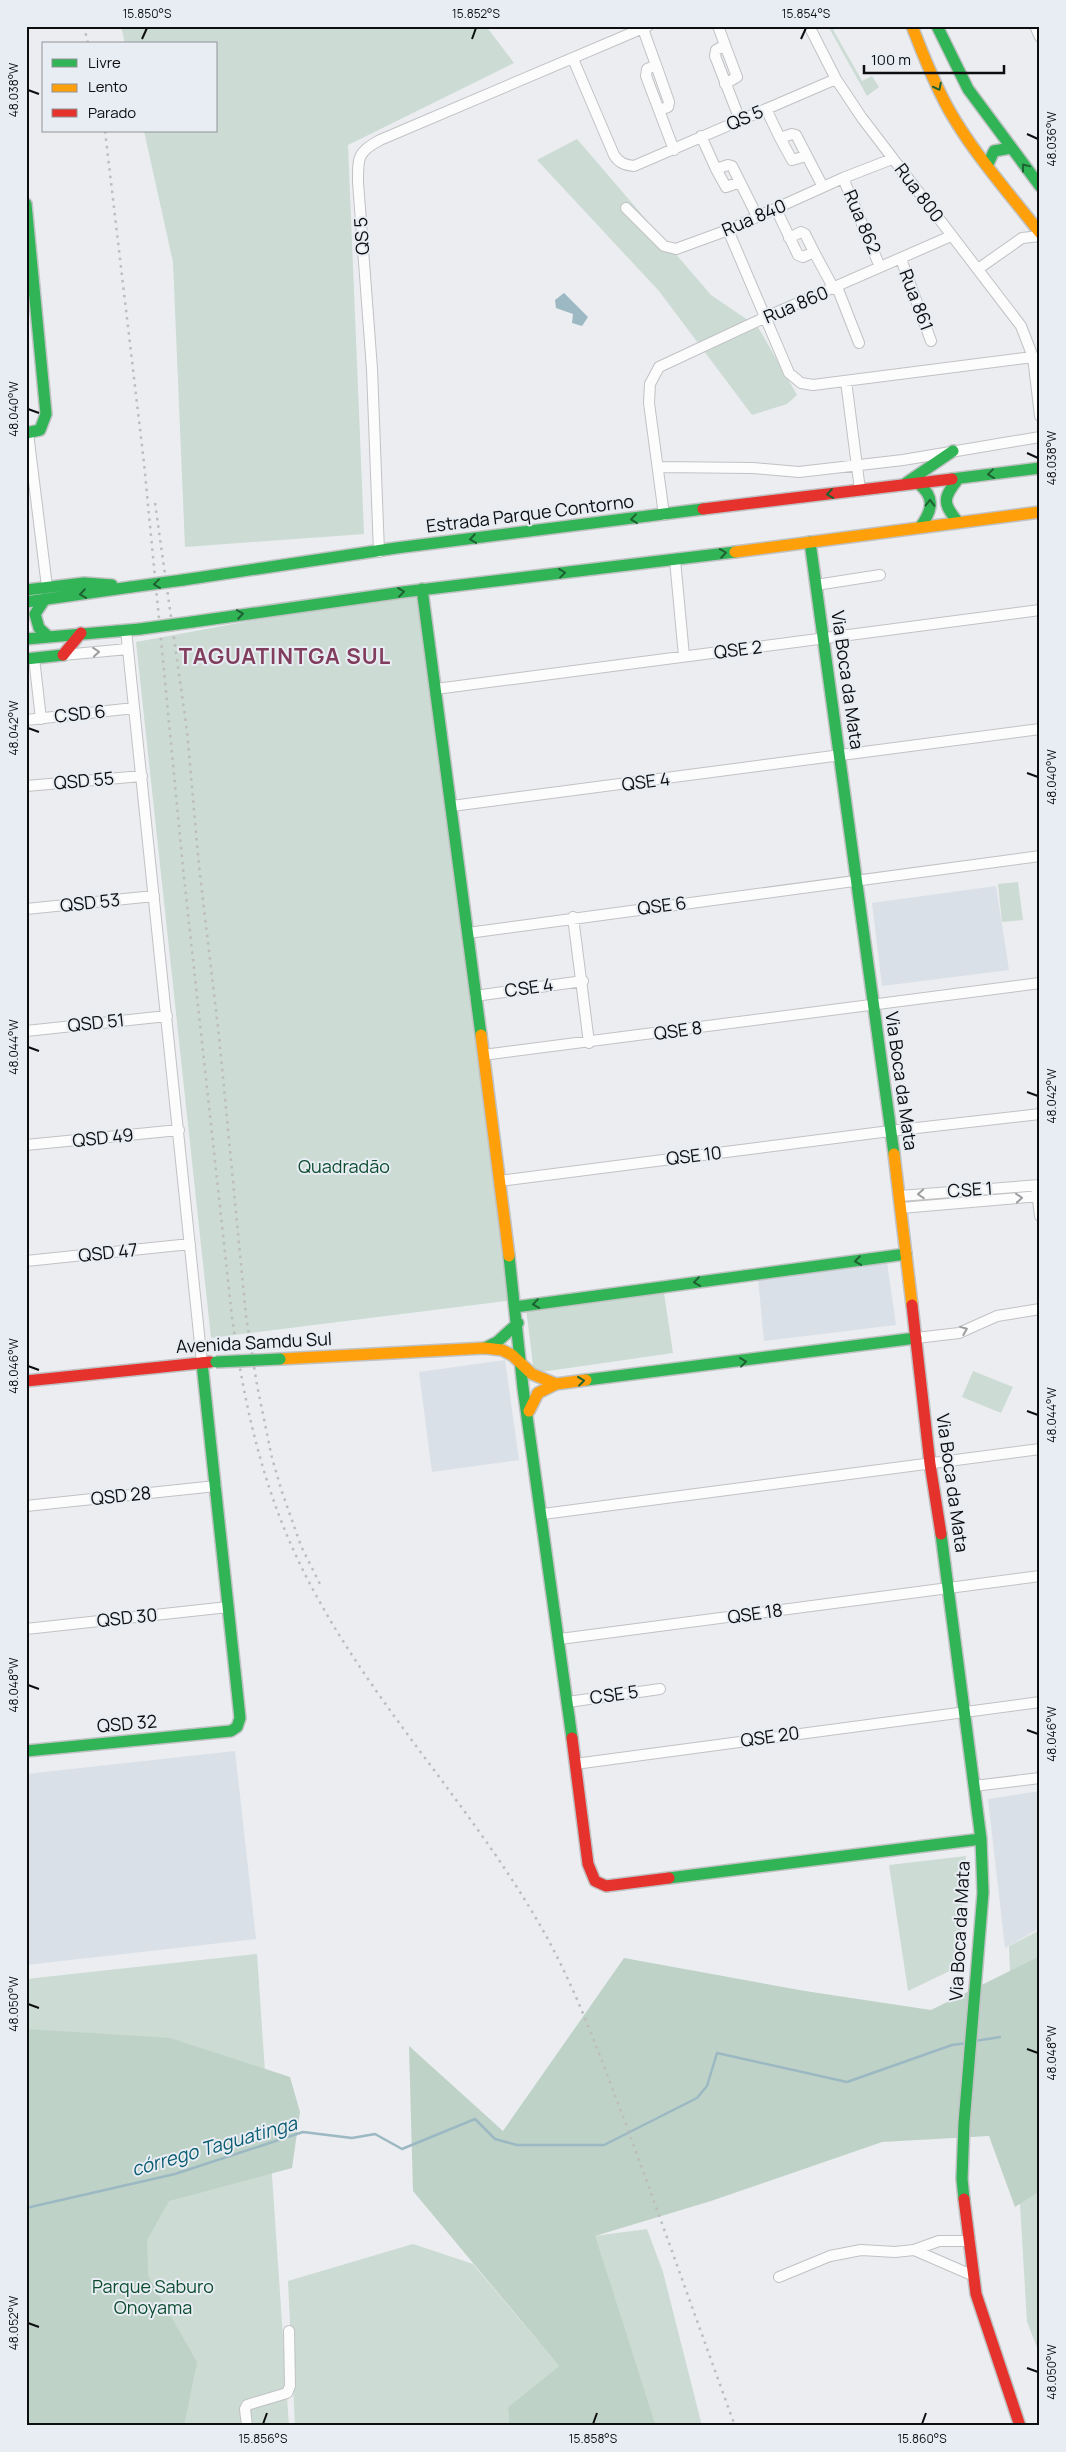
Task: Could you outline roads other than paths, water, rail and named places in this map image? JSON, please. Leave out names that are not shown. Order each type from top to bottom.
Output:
[{"type":"main road","points":[[912,26],[930,73],[949,110],[967,138],[1040,235]]},
{"type":"main road","points":[[937,26],[968,89],[1040,186]]},
{"type":"main road","points":[[988,164],[994,151],[1011,148]]},
{"type":"main road","points":[[26,204],[46,414],[40,430],[27,433]]},
{"type":"main road","points":[[904,484],[953,451]]},
{"type":"main road","name":"Estrada Parque Contorno","points":[[26,602],[380,552],[1040,468]]},
{"type":"main road","points":[[958,479],[945,496],[948,511],[958,522]]},
{"type":"main road","points":[[918,483],[929,491],[932,498],[929,515],[921,526]]},
{"type":"main road","points":[[26,639],[140,629],[422,589],[675,560],[921,526],[1040,512]]},
{"type":"main road","name":"Via Boca da Mata","points":[[810,542],[900,1202],[930,1464],[949,1587],[982,1839],[984,1893],[964,2123],[962,2179],[976,2294],[1020,2426]]},
{"type":"main road","points":[[26,590],[84,583],[130,587]]},
{"type":"main road","points":[[422,589],[452,806],[482,1055],[518,1323],[521,1365],[560,1639],[588,1864],[595,1881],[606,1886],[982,1839]]},
{"type":"main road","points":[[45,599],[34,614],[39,628],[48,636]]},
{"type":"main road","points":[[30,659],[63,655],[81,633]]},
{"type":"main road","points":[[515,1307],[906,1254]]},
{"type":"main road","points":[[485,1348],[497,1342],[518,1323]]},
{"type":"main road","points":[[528,1411],[533,1396],[537,1392],[556,1384],[916,1338]]},
{"type":"main road","name":"Avenida Samdu Sul","points":[[26,1381],[202,1363],[485,1348],[507,1352],[532,1374],[556,1384]]},
{"type":"main road","points":[[202,1363],[228,1608]]},
{"type":"main road","name":"QSD 32","points":[[26,1751],[231,1731],[237,1727],[240,1718],[228,1608]]},
{"type":"street","points":[[718,26],[737,77],[725,84],[740,120]]},
{"type":"street","name":"Rua 800","points":[[809,26],[836,79],[892,159],[1021,326],[1033,357],[1040,416]]},
{"type":"street","points":[[1035,26],[1040,38]]},
{"type":"street","points":[[645,27],[669,102],[668,107],[659,110],[674,150]]},
{"type":"street","name":"QS 5","points":[[380,552],[372,369],[358,182],[359,156],[363,150],[380,140],[645,27]]},
{"type":"street","name":"QS 5","points":[[573,59],[618,160],[634,166],[836,79]]},
{"type":"street","points":[[766,109],[792,160],[806,156]]},
{"type":"street","points":[[780,138],[792,134],[796,135],[823,187]]},
{"type":"street","points":[[701,136],[726,187],[740,182]]},
{"type":"street","name":"Rua 840","points":[[626,208],[664,246],[669,249],[676,249],[728,230],[843,178],[892,159]]},
{"type":"street","points":[[716,169],[730,165],[757,216]]},
{"type":"street","name":"Rua 862","points":[[843,178],[880,267]]},
{"type":"street","points":[[776,209],[798,255],[803,257],[814,252]]},
{"type":"street","points":[[1022,238],[1028,218]]},
{"type":"street","points":[[728,230],[789,373],[795,380],[813,385],[1033,357]]},
{"type":"street","points":[[789,238],[801,232],[805,234],[836,288],[859,343]]},
{"type":"street","points":[[978,269],[1022,238],[1040,235]]},
{"type":"street","name":"Rua 860","points":[[658,467],[649,402],[650,384],[653,374],[664,362],[951,236]]},
{"type":"street","name":"Rua 861","points":[[901,259],[931,341]]},
{"type":"street","points":[[846,380],[860,490]]},
{"type":"street","points":[[27,433],[46,587]]},
{"type":"street","points":[[664,515],[658,467],[752,468],[799,472],[953,451],[1040,436]]},
{"type":"street","points":[[675,560],[684,656]]},
{"type":"street","points":[[816,585],[880,576]]},
{"type":"street","name":"QSE 2","points":[[436,689],[1040,610]]},
{"type":"street","points":[[126,630],[202,1363]]},
{"type":"street","points":[[63,655],[128,649]]},
{"type":"street","points":[[30,659],[41,718]]},
{"type":"street","name":"CSD 6","points":[[26,720],[134,708]]},
{"type":"street","name":"QSE 4","points":[[452,806],[1040,729]]},
{"type":"street","name":"QSD 55","points":[[26,786],[142,776]]},
{"type":"street","name":"QSE 6","points":[[468,933],[573,917],[1040,856]]},
{"type":"street","name":"QSD 53","points":[[26,909],[154,896]]},
{"type":"street","points":[[573,917],[583,981],[589,1043]]},
{"type":"street","name":"CSE 4","points":[[475,996],[583,981]]},
{"type":"street","name":"QSE 8","points":[[482,1055],[589,1043],[1040,983]]},
{"type":"street","name":"QSD 51","points":[[26,1031],[166,1016]]},
{"type":"street","name":"QSE 10","points":[[499,1181],[890,1131],[1040,1114]]},
{"type":"street","name":"QSD 49","points":[[26,1146],[179,1130]]},
{"type":"street","points":[[1038,1190],[1040,1216]]},
{"type":"street","name":"CSE 1","points":[[900,1202],[1038,1190]]},
{"type":"street","name":"QSD 47","points":[[26,1261],[190,1244]]},
{"type":"street","points":[[916,1338],[959,1333],[997,1316],[1040,1309]]},
{"type":"street","points":[[543,1514],[1040,1449]]},
{"type":"street","name":"QSD 28","points":[[26,1506],[216,1486]]},
{"type":"street","name":"QSE 18","points":[[560,1639],[1040,1576]]},
{"type":"street","name":"QSD 30","points":[[26,1629],[228,1608]]},
{"type":"street","name":"CSE 5","points":[[568,1702],[660,1689]]},
{"type":"street","name":"QSE 20","points":[[575,1764],[1040,1702]]},
{"type":"street","points":[[974,1786],[1040,1778]]},
{"type":"street","points":[[779,2277],[830,2256],[861,2250],[896,2252],[914,2250],[939,2241],[970,2241]]},
{"type":"street","points":[[914,2250],[974,2276]]},
{"type":"street","points":[[247,2426],[245,2409],[247,2406],[287,2393],[290,2386],[289,2331]]},
{"type":"water","points":[[564,293],[588,317],[582,326],[572,323],[573,314],[556,308],[555,300]]},
{"type":"waterway","name":"córrego Taguatinga","points":[[975,2041],[1000,2037]]},
{"type":"waterway","name":"córrego Taguatinga","points":[[26,2208],[175,2174],[303,2132],[352,2138],[375,2134],[402,2149],[475,2119],[495,2139],[517,2145],[604,2145],[697,2098],[707,2086],[717,2053],[847,2082],[952,2045],[967,2043]]},
{"type":"railway","points":[[84,26],[88,42]]},
{"type":"railway","points":[[105,132],[144,463],[183,868],[232,1317],[254,1436],[281,1521],[318,1599],[377,1693],[508,1873],[537,1920],[564,1971],[598,2050],[735,2426]]},
{"type":"railway","points":[[155,503],[187,731],[199,866],[219,1036],[246,1316],[257,1385],[272,1458],[301,1546],[321,1586]]},
{"type":"district","name":"TAGUATINTGA SUL","points":[[285,656]]},
{"type":"park label","name":"Quadradão","points":[[344,1167]]},
{"type":"park label","name":"Parque Saburo Onoyama","points":[[153,2297]]}]
